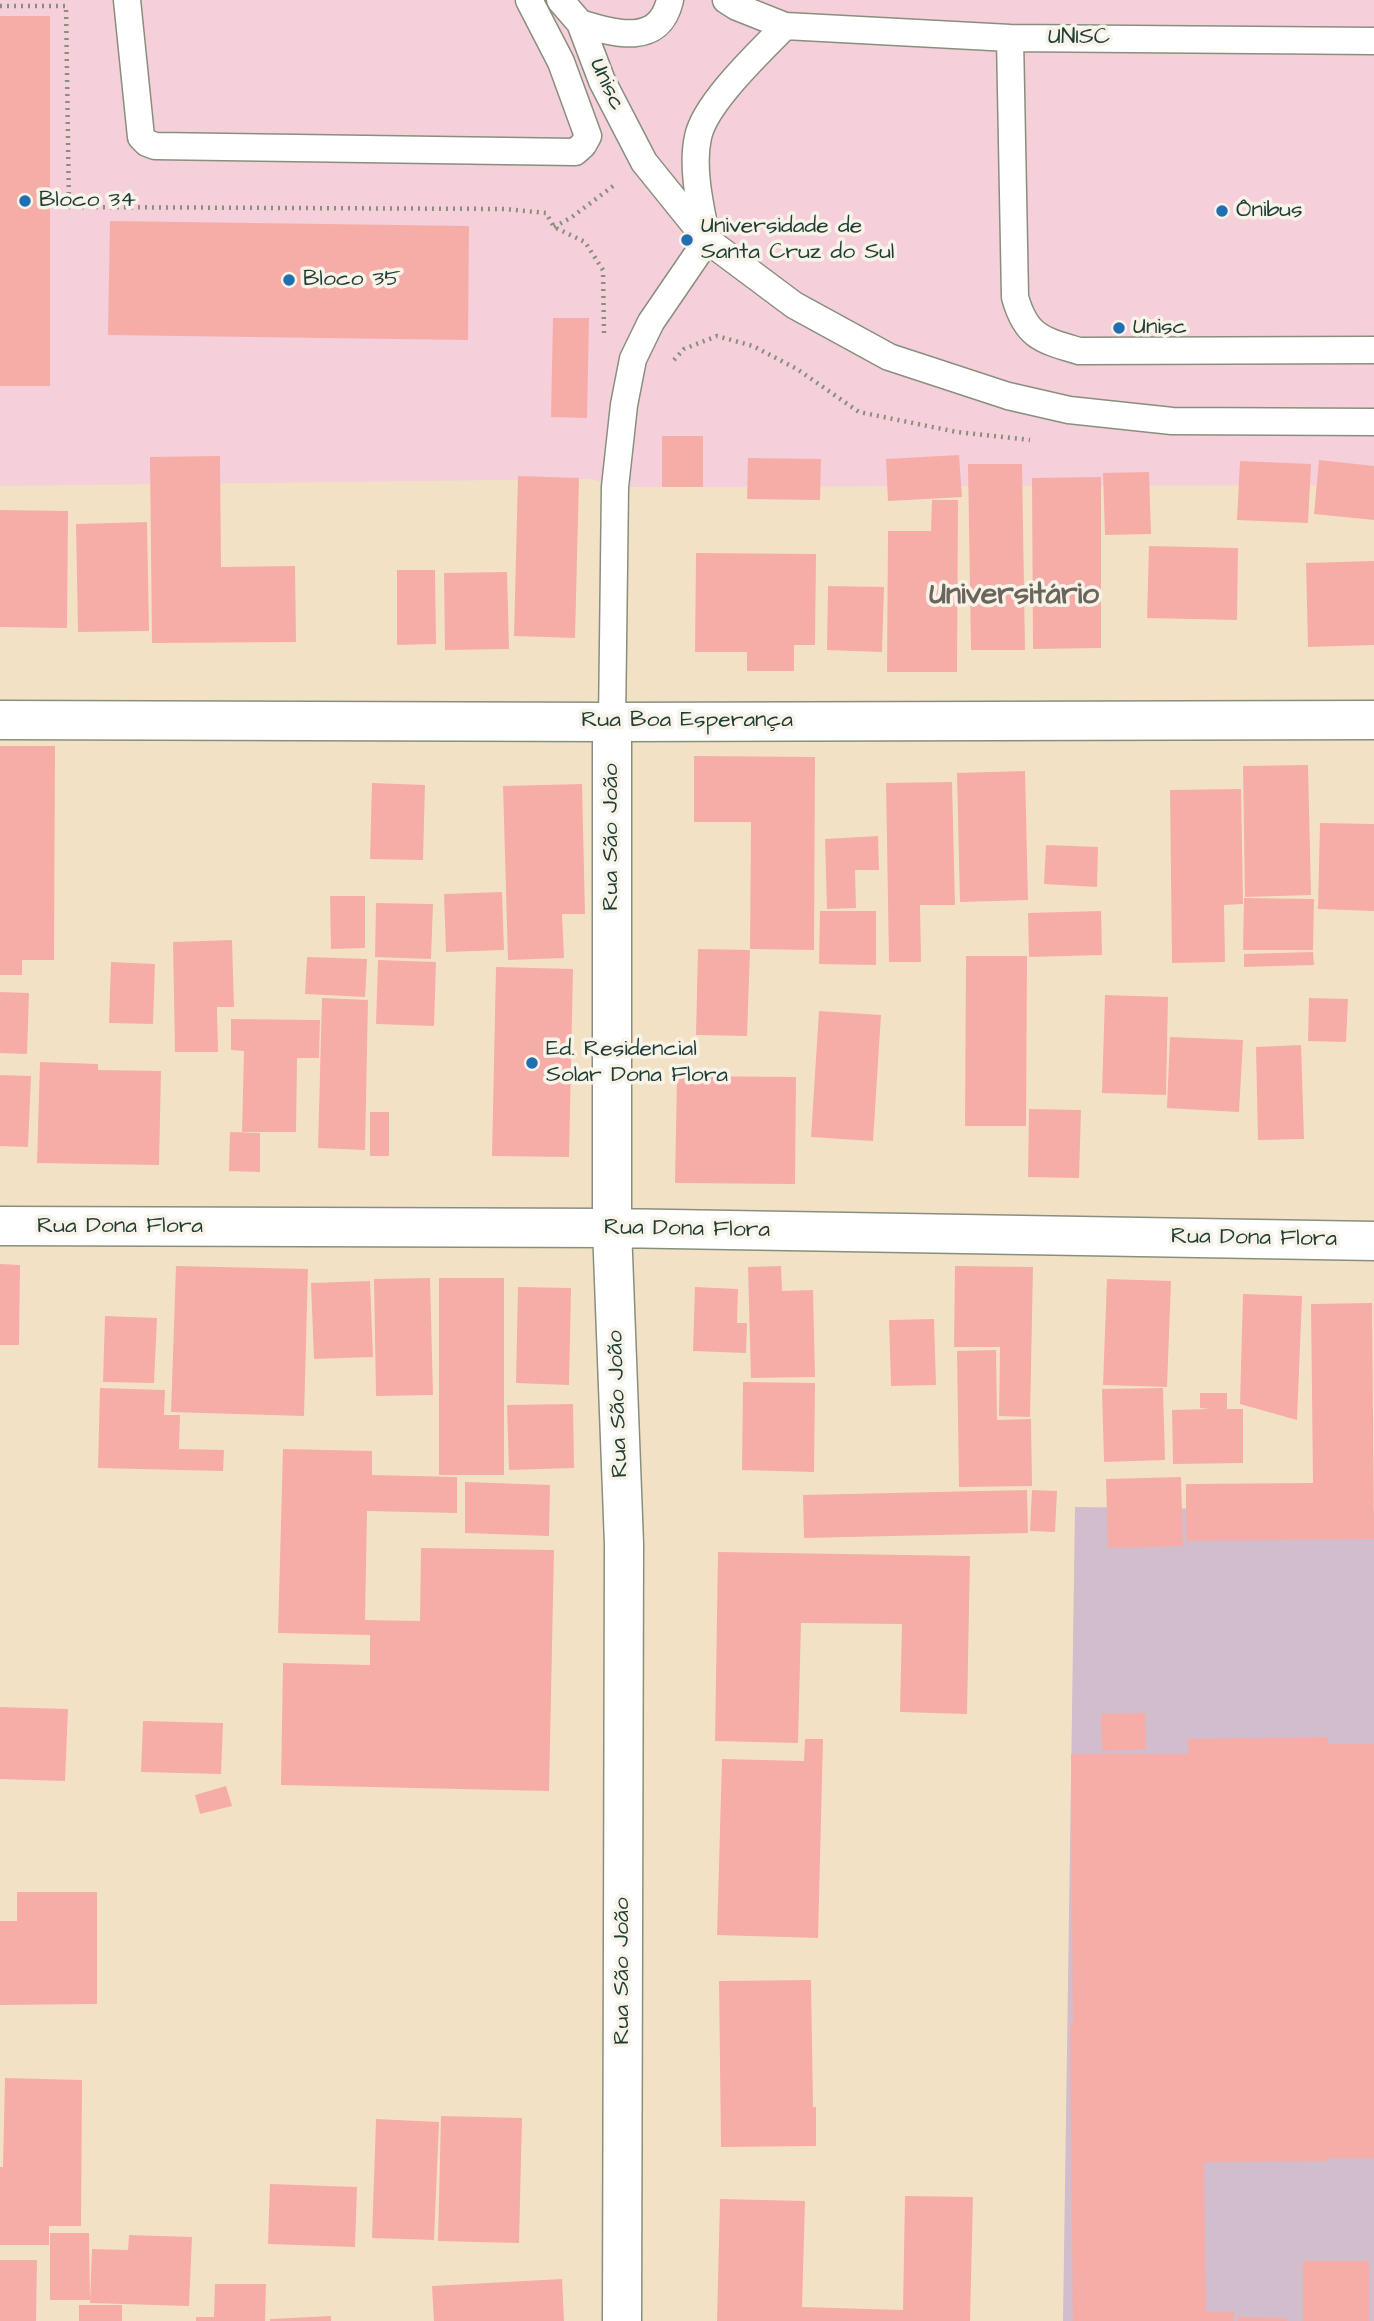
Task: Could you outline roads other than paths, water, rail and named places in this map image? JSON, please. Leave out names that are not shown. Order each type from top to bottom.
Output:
[{"type":"street","name":"Rua Boa Esperança","points":[[0,720],[1374,720]]},
{"type":"street","name":"Rua São João","points":[[612,722],[612,1228],[624,1544],[622,2321]]},
{"type":"street","name":"Rua Dona Flora","points":[[0,1226],[612,1228],[1374,1241]]},
{"type":"lane","points":[[127,0],[141,137],[155,146],[575,152],[588,136],[561,62],[529,0]]},
{"type":"lane","name":"Unisc","points":[[560,0],[580,23],[602,81],[644,162],[707,240],[794,305],[889,357],[1008,396],[1069,410],[1172,421],[1374,422]]},
{"type":"lane","points":[[580,23],[628,35],[641,33],[656,26],[668,9],[670,0]]},
{"type":"lane","name":"UNISC","points":[[726,0],[785,26],[1010,38],[1374,41]]},
{"type":"lane","points":[[707,240],[696,188],[698,137],[706,115],[785,26]]},
{"type":"lane","points":[[1010,38],[1015,296],[1020,316],[1031,332],[1042,340],[1079,351],[1374,350]]},
{"type":"lane","name":"Rua São João","points":[[612,722],[615,487],[624,405],[634,359],[651,322],[707,240]]},
{"type":"place","name":"Bloco 34","points":[[25,201]]},
{"type":"place","name":"Ônibus","points":[[1222,211]]},
{"type":"place","name":"Universidade de Santa Cruz do Sul","points":[[687,240]]},
{"type":"place","name":"Bloco 35","points":[[289,280]]},
{"type":"place","name":"Unisc","points":[[1119,328]]},
{"type":"place","name":"Ed. Residencial Solar Dona Flora","points":[[532,1063]]},
{"type":"district","name":"Universitário","points":[[1014,597]]}]
